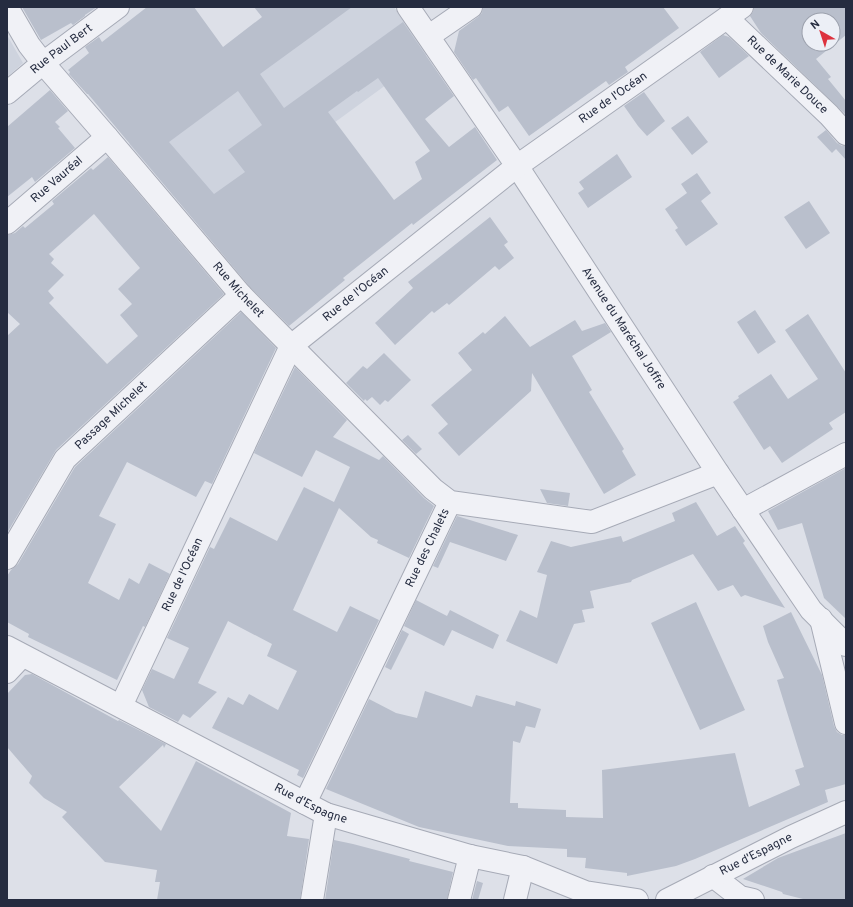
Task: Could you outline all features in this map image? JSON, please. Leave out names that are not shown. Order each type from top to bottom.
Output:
[{"type":"street","name":"Rue Michelet","points":[[7,7],[29,45],[43,63],[241,295],[433,489],[450,502]]},
{"type":"street","name":"Rue Paul Bert","points":[[7,93],[43,63],[118,7]]},
{"type":"street","name":"Avenue du Maréchal Joffre","points":[[408,7],[517,166],[743,510],[812,610],[846,645]]},
{"type":"street","points":[[429,36],[471,7]]},
{"type":"street","name":"Rue de Marie Douce","points":[[734,12],[846,134]]},
{"type":"street","name":"Rue de l'Océan","points":[[121,706],[291,346],[517,166],[734,12]]},
{"type":"street","name":"Rue Vauréal","points":[[7,223],[107,137]]},
{"type":"street","name":"Passage Michelet","points":[[7,558],[66,458],[241,295]]},
{"type":"street","points":[[743,510],[846,454]]},
{"type":"street","name":"Rue des Chalets","points":[[305,803],[450,502],[592,522],[718,473]]},
{"type":"street","points":[[821,619],[846,723]]},
{"type":"street","points":[[7,672],[15,652]]},
{"type":"street","name":"Rue d'Espagne","points":[[15,652],[326,814],[470,856],[523,867],[585,892],[637,900]]},
{"type":"street","name":"Rue d'Espagne","points":[[668,900],[791,837],[846,812]]},
{"type":"street","points":[[312,900],[326,814]]},
{"type":"street","points":[[459,900],[470,856]]},
{"type":"street","points":[[515,900],[523,867]]},
{"type":"street","points":[[713,876],[740,897],[754,900]]},
{"type":"shaded area","points":[[316,7],[394,7],[427,55],[197,223],[129,144]]},
{"type":"shaded area","points":[[7,35],[23,63],[7,77]]},
{"type":"building","points":[[22,7],[97,7],[73,25],[71,23],[41,40]]},
{"type":"building","points":[[147,7],[194,7],[223,47],[262,17],[254,7],[352,7],[260,74],[284,108],[403,22],[454,96],[425,119],[449,147],[475,127],[497,160],[413,225],[412,223],[343,278],[345,280],[289,326],[250,287],[88,94],[69,74],[70,72],[68,70],[89,53],[85,47],[99,37],[102,42]],"holes":[[[378,78],[430,151],[415,162],[422,179],[394,200],[328,112]],[[238,91],[262,125],[228,150],[245,172],[214,194],[169,142]]]},
{"type":"building","points":[[483,7],[663,7],[679,28],[625,67],[628,72],[609,85],[606,81],[529,136],[508,106],[499,112],[476,78],[473,80],[454,52],[459,31],[482,13]]},
{"type":"building","points":[[754,7],[846,7],[846,35],[841,39],[841,12],[801,12],[801,52],[825,52],[816,59],[831,77],[828,79],[846,101],[846,115],[761,33],[750,16]]},
{"type":"building","points":[[723,35],[729,37],[749,56],[719,78],[700,52]]},
{"type":"building","points":[[50,90],[68,111],[55,122],[60,127],[58,128],[75,148],[35,182],[32,177],[7,197],[7,127]]},
{"type":"building","points":[[644,92],[665,121],[647,136],[624,106]]},
{"type":"building","points":[[688,116],[708,142],[692,155],[671,128]]},
{"type":"building","points":[[826,130],[837,143],[842,146],[846,146],[846,160],[836,149],[832,153],[817,137]]},
{"type":"building","points":[[617,154],[632,177],[588,208],[578,193],[584,189],[579,182]]},
{"type":"building","points":[[108,157],[224,294],[56,450],[7,533],[7,336],[20,324],[7,312],[7,235],[15,233],[23,226],[25,228],[54,204],[52,201],[91,168],[93,170]],"holes":[[[94,214],[140,268],[118,289],[132,304],[120,315],[138,336],[107,364],[49,303],[54,298],[48,291],[64,275],[51,263],[54,259],[49,254]]]},
{"type":"building","points":[[697,173],[711,193],[701,201],[718,224],[686,246],[675,230],[678,228],[665,209],[687,193],[681,184]]},
{"type":"building","points":[[809,201],[830,233],[806,249],[784,217]]},
{"type":"building","points":[[490,217],[508,242],[504,245],[514,258],[499,270],[495,266],[449,305],[447,303],[434,313],[432,311],[395,345],[375,323],[413,288],[408,282]]},
{"type":"building","points":[[755,310],[776,342],[758,354],[737,322]]},
{"type":"building","points":[[241,312],[276,348],[212,484],[205,481],[196,497],[127,462],[99,516],[116,524],[88,583],[119,600],[129,578],[139,584],[149,563],[170,574],[145,627],[143,626],[117,680],[28,637],[29,634],[7,622],[7,576],[18,564],[75,467]]},
{"type":"building","points":[[808,314],[846,373],[846,412],[829,423],[833,429],[782,463],[770,446],[764,450],[733,402],[739,398],[738,396],[771,374],[788,399],[818,379],[785,330]]},
{"type":"building","points":[[505,316],[530,347],[575,320],[582,331],[605,323],[611,332],[572,356],[592,390],[589,392],[624,449],[622,451],[636,475],[604,494],[532,373],[531,391],[459,456],[438,433],[448,424],[431,405],[472,370],[458,353],[483,332],[485,334]]},
{"type":"building","points":[[384,353],[411,380],[388,402],[385,400],[380,405],[372,397],[367,401],[365,399],[364,401],[346,383],[363,366],[367,369]]},
{"type":"building","points":[[295,367],[347,420],[333,437],[379,460],[383,456],[424,498],[434,506],[409,558],[377,543],[378,540],[371,537],[339,508],[293,610],[337,632],[350,606],[379,620],[303,778],[297,775],[299,770],[212,728],[228,697],[243,705],[249,694],[278,710],[297,671],[267,656],[272,644],[228,621],[198,683],[217,692],[190,718],[183,714],[178,722],[149,707],[142,690],[152,669],[174,679],[189,648],[167,638],[210,547],[214,549],[230,517],[277,541],[304,487],[334,502],[350,467],[316,450],[302,477],[254,453]]},
{"type":"building","points":[[408,435],[422,449],[416,454],[402,440]]},
{"type":"building","points":[[846,468],[846,619],[824,598],[802,523],[778,530],[768,511]]},
{"type":"building","points":[[540,489],[570,493],[568,506],[547,503]]},
{"type":"building","points":[[696,502],[717,536],[735,526],[745,541],[743,543],[785,608],[745,595],[741,597],[733,585],[718,591],[693,554],[632,580],[631,582],[590,591],[594,608],[582,610],[585,622],[574,624],[557,664],[506,641],[520,610],[537,618],[547,575],[537,572],[551,541],[571,547],[621,536],[623,542],[675,521],[672,513]]},
{"type":"building","points":[[457,516],[518,535],[506,561],[450,542],[438,568],[433,566]]},
{"type":"building","points":[[416,600],[447,616],[450,610],[499,635],[493,649],[452,630],[444,646],[404,626]]},
{"type":"building","points":[[696,602],[745,710],[700,730],[651,623]]},
{"type":"building","points":[[791,612],[822,675],[834,726],[837,732],[842,735],[846,735],[846,784],[825,790],[828,802],[695,859],[676,866],[627,876],[627,873],[585,868],[586,858],[567,857],[567,849],[508,846],[419,827],[326,789],[369,699],[396,713],[417,718],[425,691],[472,707],[476,695],[515,706],[516,701],[541,709],[535,728],[526,726],[520,743],[513,741],[510,803],[518,803],[518,808],[566,810],[566,817],[603,818],[602,770],[735,753],[749,807],[800,785],[795,770],[804,767],[777,680],[784,678],[768,642],[763,626]]},
{"type":"building","points":[[402,630],[409,634],[391,670],[385,667]]},
{"type":"building","points":[[32,674],[118,721],[119,720],[166,744],[164,748],[163,745],[119,787],[161,831],[196,761],[291,813],[287,836],[309,839],[300,900],[157,900],[160,882],[155,882],[157,870],[105,862],[62,817],[67,812],[44,798],[29,783],[32,776],[7,747],[7,694],[25,675]]},
{"type":"building","points":[[846,833],[846,900],[807,900],[783,894],[782,892],[743,879],[778,858]]},
{"type":"building","points":[[334,840],[410,859],[409,861],[453,872],[447,900],[325,900]]},
{"type":"building","points":[[477,881],[483,883],[478,900],[472,900]]}]
